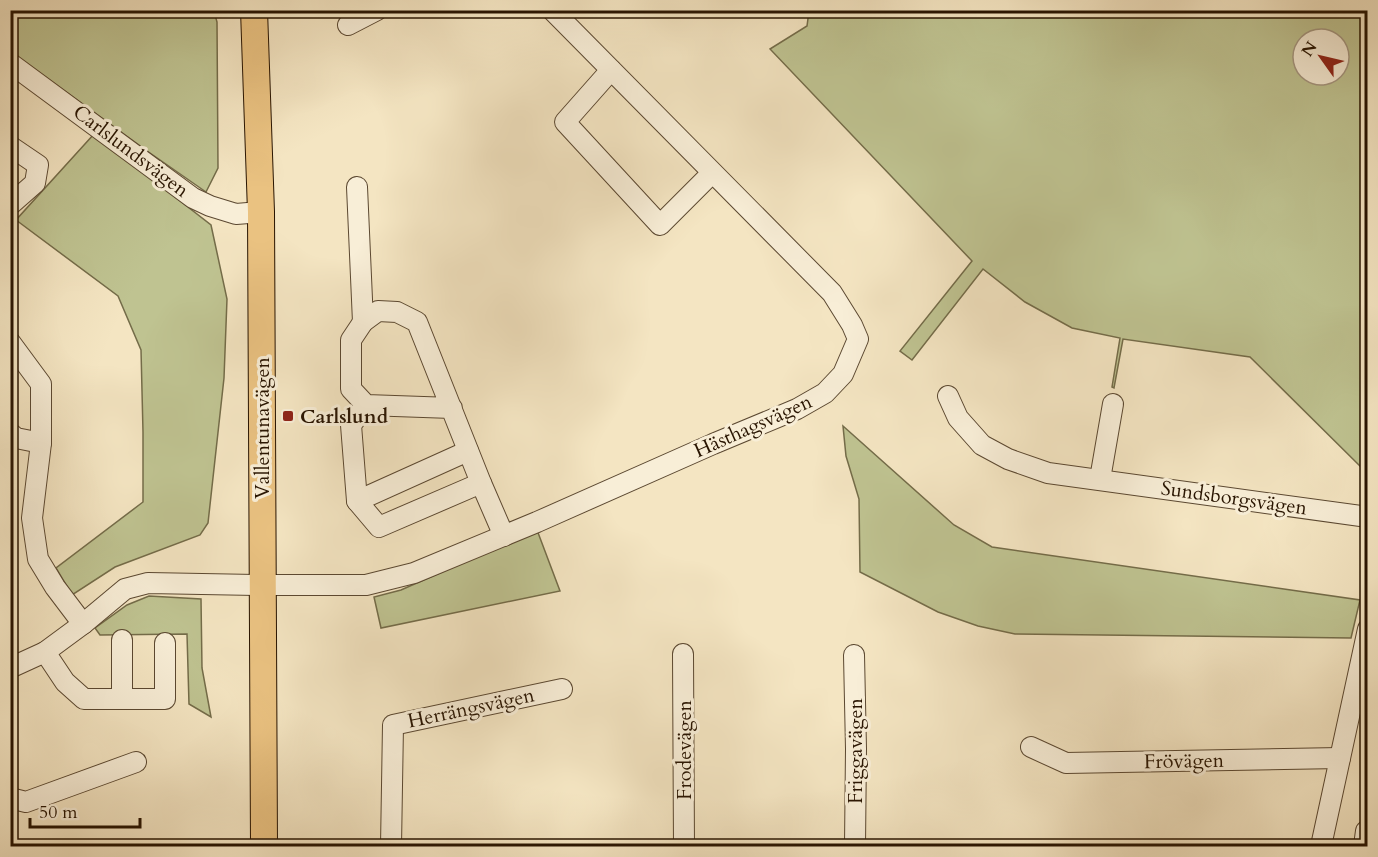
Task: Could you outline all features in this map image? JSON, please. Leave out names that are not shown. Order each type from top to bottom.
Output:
[{"type":"main road","name":"Vallentunavägen","points":[[254,10],[261,212],[264,846]]},
{"type":"street","points":[[348,24],[377,10]]},
{"type":"street","name":"Hästhagsvägen","points":[[10,668],[45,652],[125,590],[148,583],[366,585],[414,573],[797,409],[825,393],[843,374],[858,339],[852,324],[832,293],[552,10]]},
{"type":"street","name":"Carlslundsvägen","points":[[10,63],[193,198],[236,214],[261,212]]},
{"type":"street","points":[[610,70],[565,122],[660,225],[712,172]]},
{"type":"street","points":[[10,146],[38,165],[35,183],[10,205]]},
{"type":"street","points":[[357,187],[363,321]]},
{"type":"street","points":[[452,408],[366,405],[351,389],[351,340],[363,321],[378,311],[397,312],[417,322],[452,408],[481,483],[504,536]]},
{"type":"street","points":[[10,342],[41,384],[41,443],[33,519],[38,560],[83,624]]},
{"type":"street","name":"Sundsborgsvägen","points":[[948,396],[958,418],[982,444],[1008,459],[1048,473],[1368,518]]},
{"type":"street","points":[[1100,479],[1113,404]]},
{"type":"street","points":[[366,405],[351,425],[357,501],[379,527],[481,483]]},
{"type":"street","points":[[10,433],[16,438],[41,443]]},
{"type":"street","points":[[357,501],[468,451]]},
{"type":"street","points":[[1321,846],[1340,758],[1363,672],[1368,629]]},
{"type":"street","points":[[122,640],[122,699]]},
{"type":"street","points":[[45,652],[65,682],[84,699],[165,699],[165,643]]},
{"type":"street","name":"Frodevägen","points":[[683,654],[684,846]]},
{"type":"street","name":"Friggavägen","points":[[854,655],[855,846]]},
{"type":"street","name":"Herrängsvägen","points":[[391,846],[393,724],[562,688]]},
{"type":"street","name":"Frövägen","points":[[1031,747],[1066,763],[1340,758]]},
{"type":"street","points":[[10,798],[26,802],[136,762]]},
{"type":"green space","points":[[11,11],[214,11],[217,22],[218,168],[206,192],[11,52]]},
{"type":"green space","points":[[809,11],[1367,11],[1367,473],[1250,357],[1123,339],[1114,388],[1112,387],[1120,338],[1072,328],[1025,302],[983,269],[912,360],[900,351],[972,261],[770,49],[807,26]]},
{"type":"green space","points":[[94,134],[211,225],[227,299],[224,378],[208,523],[200,535],[115,567],[72,595],[56,568],[143,502],[141,350],[118,296],[16,220]]},
{"type":"green space","points":[[843,426],[954,525],[992,547],[1360,600],[1351,638],[1015,634],[978,626],[938,612],[860,572],[859,499],[846,456]]},
{"type":"green space","points":[[537,530],[560,591],[381,628],[374,597],[401,590]]},
{"type":"green space","points":[[149,596],[201,599],[202,668],[211,717],[189,704],[187,634],[100,635],[95,628],[127,605]]},
{"type":"place","name":"Carlslund","points":[[288,416]]}]
